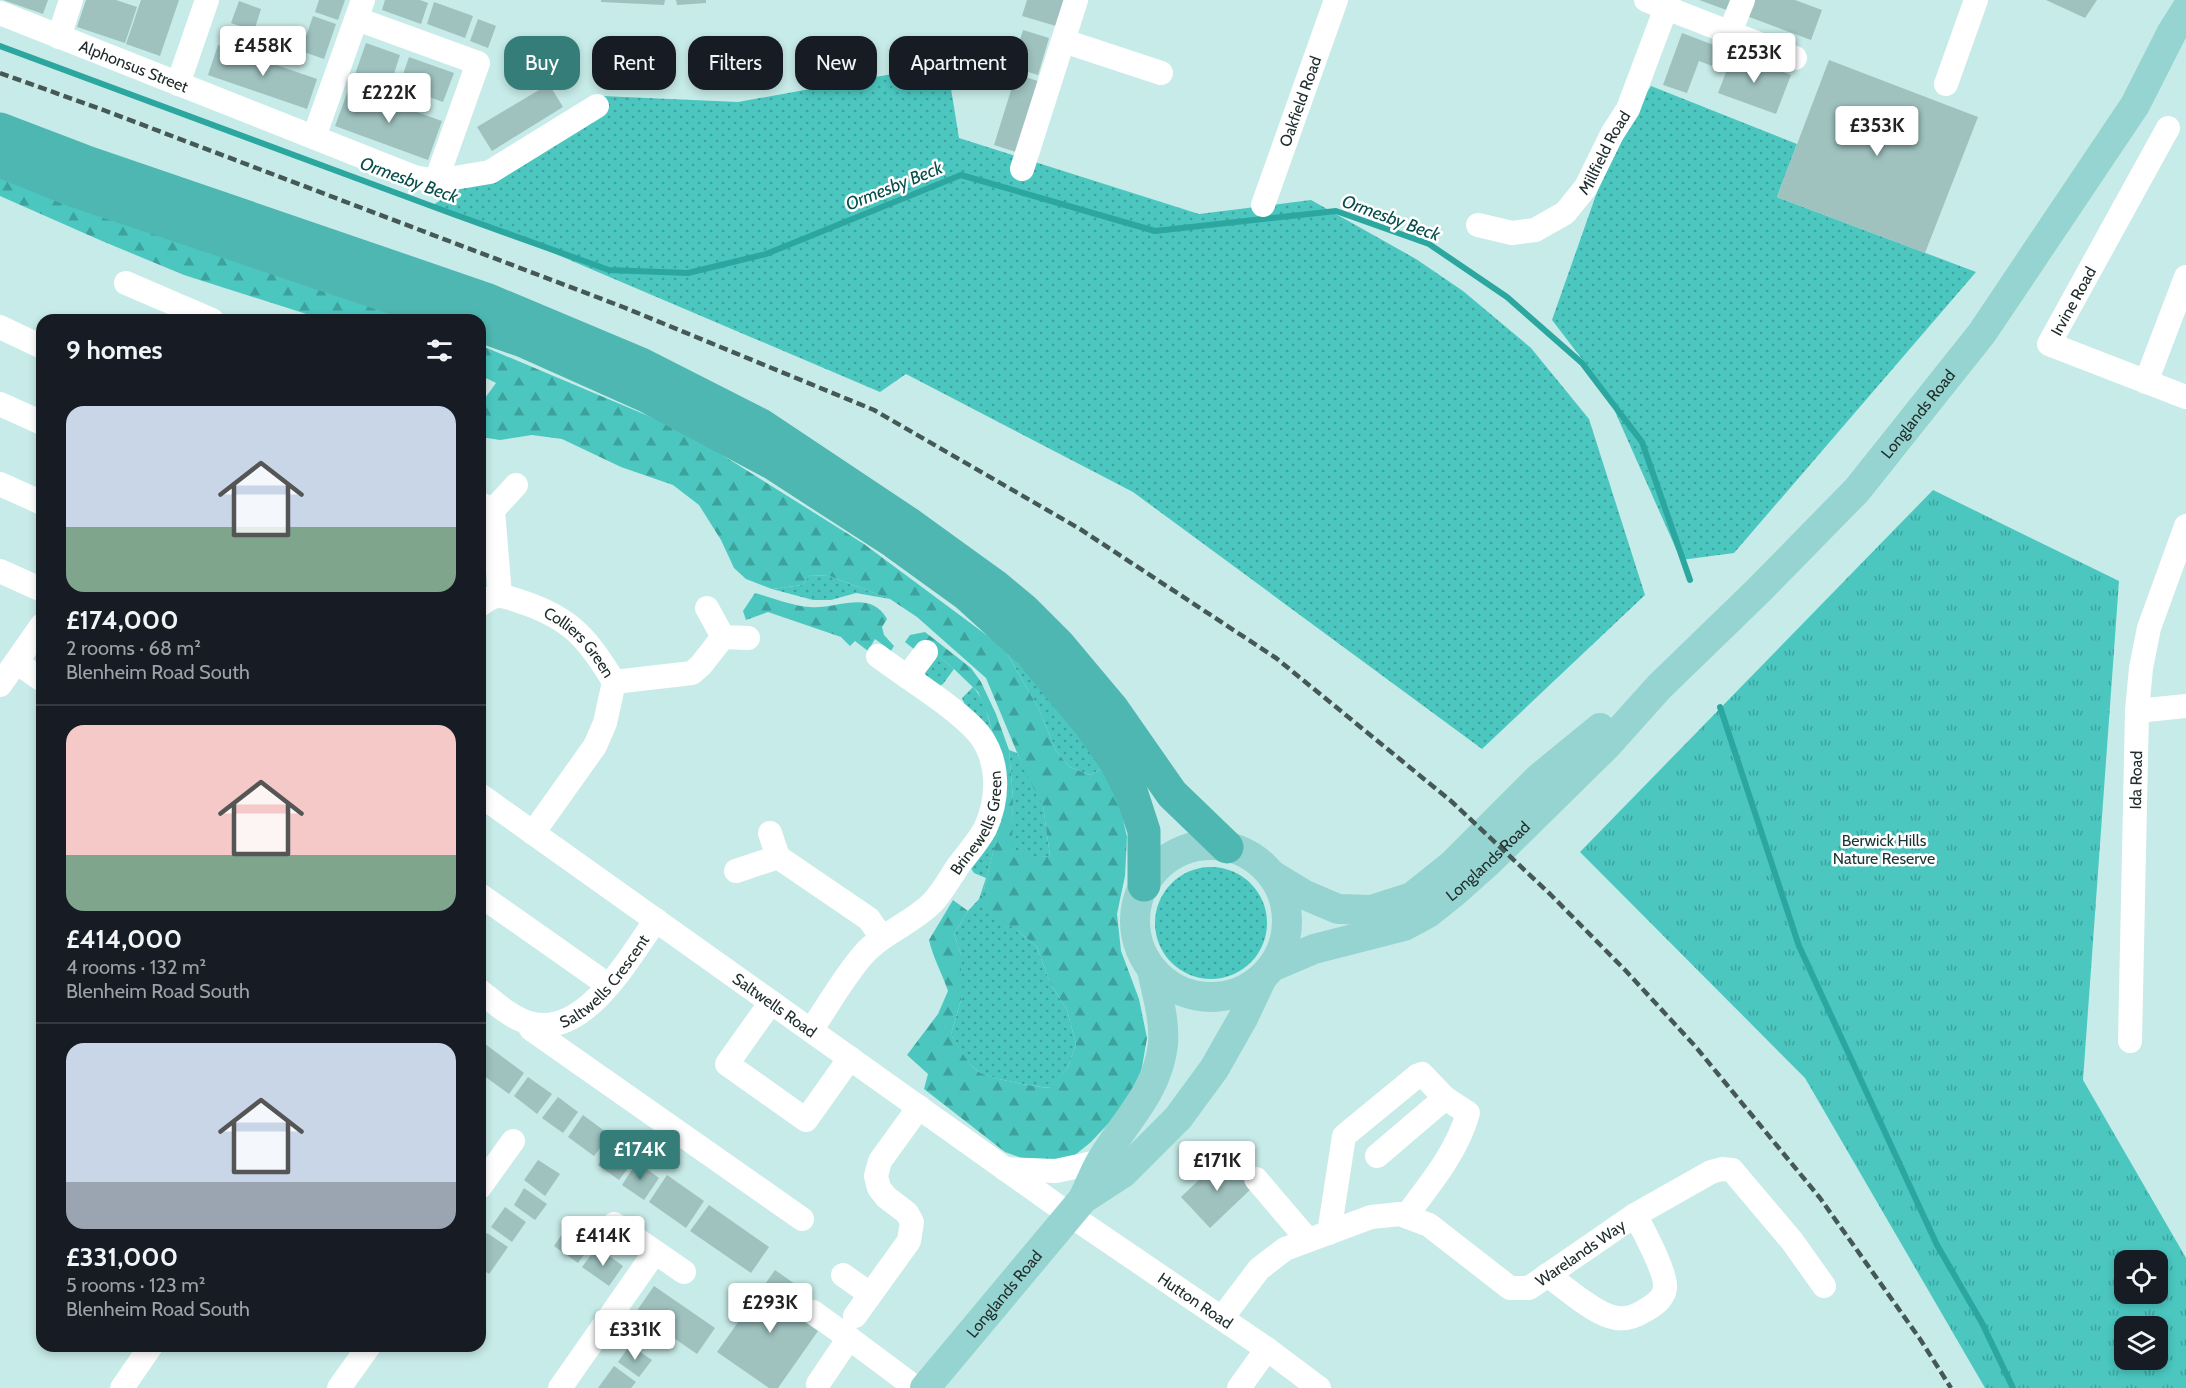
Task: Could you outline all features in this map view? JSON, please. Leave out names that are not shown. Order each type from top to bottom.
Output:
[{"type":"highway","points":[[0,129],[84,161],[486,299],[641,364],[761,425],[911,525],[994,585],[1024,610],[1060,646],[1112,708],[1172,794],[1227,847]]},
{"type":"highway","points":[[0,161],[72,190],[442,314]]},
{"type":"highway","points":[[486,328],[523,341],[646,396],[772,463],[894,542],[966,594],[1030,652],[1091,726],[1116,762],[1132,794],[1144,831],[1144,885]]},
{"type":"main road","name":"Longlands Road","points":[[1152,970],[1176,989],[1204,998],[1234,994],[1267,973],[1314,949],[1404,926],[1428,913],[1480,854],[1526,808],[1607,745],[1659,687],[1857,490],[1982,333],[2135,105],[2172,32],[2186,10]]},
{"type":"main road","name":"Longlands Road","points":[[2135,105],[2186,54]]},
{"type":"main road","name":"Longlands Road","points":[[925,1388],[1077,1207],[1102,1161],[1148,1093],[1159,1066],[1163,1042],[1161,1009],[1152,970],[1141,951],[1135,929],[1137,906],[1144,885],[1159,866],[1180,852],[1203,846],[1227,847],[1252,857],[1272,875],[1305,895],[1338,909],[1371,910],[1412,897],[1480,854]]},
{"type":"main road","name":"Longlands Road","points":[[1077,1207],[1123,1173],[1178,1118],[1214,1069],[1284,944],[1288,920],[1284,896],[1272,875]]},
{"type":"street","points":[[59,36],[71,0]]},
{"type":"street","points":[[178,84],[207,0]]},
{"type":"street","points":[[1022,170],[1076,0]]},
{"type":"street","name":"Oakfield Road","points":[[1263,205],[1335,0]]},
{"type":"street","points":[[1730,32],[1743,0]]},
{"type":"street","points":[[1946,84],[1976,0]]},
{"type":"street","points":[[1660,2],[1795,58]]},
{"type":"street","name":"Millfield Road","points":[[1478,225],[1512,233],[1535,230],[1565,213],[1586,187],[1612,134],[1628,109],[1660,2]]},
{"type":"street","points":[[314,137],[360,10],[478,63],[436,181]]},
{"type":"street","name":"Alphonsus Street","points":[[0,13],[414,177],[436,181],[490,172],[597,106]]},
{"type":"street","points":[[1064,41],[1161,74]]},
{"type":"street","name":"Irvine Road","points":[[2168,128],[2049,344],[2186,397]]},
{"type":"street","points":[[2146,382],[2186,277]]},
{"type":"street","points":[[126,283],[199,314]]},
{"type":"street","points":[[0,327],[36,344]]},
{"type":"street","points":[[0,404],[36,420]]},
{"type":"street","points":[[0,484],[36,500]]},
{"type":"street","points":[[490,600],[487,507],[516,485]]},
{"type":"street","name":"Ida Road","points":[[2130,1041],[2137,711],[2141,668],[2149,628],[2186,526]]},
{"type":"street","points":[[0,571],[36,587]]},
{"type":"street","name":"Colliers Green","points":[[490,600],[540,608],[571,625],[597,653],[614,682],[605,723],[595,746],[533,832]]},
{"type":"street","points":[[707,608],[723,637]]},
{"type":"street","points":[[0,685],[36,634]]},
{"type":"street","points":[[614,682],[692,673],[723,637]]},
{"type":"street","points":[[723,637],[748,638]]},
{"type":"street","points":[[907,677],[926,652]]},
{"type":"street","name":"Brinewells Green","points":[[811,1030],[863,955],[882,938],[911,920],[932,903],[984,831],[992,812],[996,792],[990,755],[980,735],[964,718],[878,656]]},
{"type":"street","points":[[16,662],[36,677]]},
{"type":"street","points":[[2137,711],[2186,706]]},
{"type":"street","name":"Saltwells Road","points":[[486,799],[1005,1169],[1077,1207]]},
{"type":"street","points":[[770,833],[778,857],[869,919],[882,938]]},
{"type":"street","points":[[736,871],[778,857]]},
{"type":"street","points":[[486,899],[608,985]]},
{"type":"street","name":"Saltwells Crescent","points":[[486,996],[514,1017],[528,1023],[544,1025],[561,1023],[581,1014],[597,1000],[657,920]]},
{"type":"street","points":[[771,1002],[727,1064],[806,1120],[850,1059]]},
{"type":"street","points":[[528,1023],[531,1029],[802,1219]]},
{"type":"street","points":[[1256,1179],[1318,1237],[1344,1136],[1420,1074],[1426,1076],[1445,1098],[1468,1113],[1462,1133],[1434,1178],[1406,1216]]},
{"type":"street","points":[[1377,1156],[1445,1098]]},
{"type":"street","points":[[818,1384],[870,1294],[909,1241],[912,1222],[907,1213],[886,1197],[879,1188],[876,1176],[880,1161],[919,1107]]},
{"type":"street","points":[[488,1161],[513,1141]]},
{"type":"street","points":[[1005,1169],[1056,1171],[1102,1161]]},
{"type":"street","name":"Warelands Way","points":[[1222,1318],[1259,1269],[1285,1249],[1371,1217],[1400,1214],[1429,1225],[1510,1288],[1529,1288],[1635,1215],[1711,1172],[1722,1169],[1732,1170],[1792,1241],[1824,1286]]},
{"type":"street","name":"Hutton Road","points":[[1077,1207],[1222,1318],[1319,1388]]},
{"type":"street","points":[[1547,1275],[1599,1312],[1611,1317],[1625,1319],[1637,1316],[1657,1303],[1664,1293],[1665,1281],[1648,1239],[1635,1215]]},
{"type":"street","points":[[614,1224],[684,1272]]},
{"type":"street","points":[[560,1388],[655,1252]]},
{"type":"street","points":[[843,1275],[870,1294]]},
{"type":"street","points":[[813,1312],[852,1327],[916,1388]]},
{"type":"street","points":[[1239,1388],[1267,1349]]},
{"type":"street","points":[[122,1388],[147,1352]]},
{"type":"street","points":[[339,1388],[365,1352]]},
{"type":"green space","points":[[889,75],[889,90],[951,90],[959,138],[1199,214],[1311,200],[1416,259],[1463,291],[1531,348],[1589,419],[1645,595],[1482,749],[1133,492],[906,374],[880,392],[518,238],[433,205],[602,96],[738,102],[804,90],[877,90],[877,77]]},
{"type":"green space","points":[[1651,86],[1797,144],[1777,197],[1976,272],[1734,553],[1681,560],[1605,389],[1552,320],[1616,138]]},
{"type":"green space","points":[[0,165],[401,314],[306,314],[184,275],[0,196]]},
{"type":"green space","points":[[486,348],[684,431],[864,544],[1004,648],[1039,709],[1056,751],[1070,767],[1090,775],[1103,768],[1119,801],[1127,837],[1125,876],[1117,914],[1121,951],[1139,999],[1147,1038],[1135,1095],[1091,1142],[1070,1159],[1041,1165],[1005,1152],[924,1089],[928,1074],[907,1055],[938,1014],[948,991],[929,940],[953,900],[968,911],[954,934],[961,955],[961,1000],[951,1034],[971,1065],[985,1075],[1051,1088],[1068,1067],[1076,1044],[1067,1010],[1050,983],[1037,947],[985,909],[983,894],[1003,810],[1001,764],[988,716],[978,692],[935,653],[915,650],[905,642],[910,635],[925,632],[971,668],[981,682],[1009,750],[1013,799],[1012,849],[1030,857],[1050,856],[1043,806],[1024,769],[986,678],[917,617],[890,599],[829,576],[810,575],[802,585],[772,589],[746,579],[734,568],[721,540],[699,505],[673,485],[621,467],[562,439],[532,435],[500,440],[486,438],[486,397],[496,383],[486,378]]},
{"type":"green space","name":"Berwick Hills Nature Reserve","points":[[1933,490],[2119,581],[2083,1080],[2186,1258],[2186,1388],[1985,1388],[1805,1078],[1580,852]]},
{"type":"green space","points":[[810,575],[829,576],[890,599],[856,593],[831,600],[813,600],[772,589],[802,585]]},
{"type":"green space","points":[[755,593],[810,607],[852,602],[871,604],[887,619],[882,627],[884,635],[894,646],[891,651],[875,639],[868,651],[855,641],[850,646],[841,637],[768,612],[746,620],[743,611]]},
{"type":"green space","points":[[1004,648],[1059,708],[1103,768],[1090,775],[1070,767],[1056,751],[1039,709]]},
{"type":"green space","points":[[935,653],[954,669],[943,684],[936,688],[925,674],[925,665]]},
{"type":"green space","points":[[973,687],[984,704],[993,736],[965,705],[962,698]]},
{"type":"green space","points":[[1009,750],[1017,753],[1043,805],[1050,856],[1030,858],[1011,849],[1013,799]]},
{"type":"green space","points":[[1003,811],[983,894],[1018,931],[1037,947],[1050,983],[1067,1010],[1076,1044],[1068,1067],[1052,1088],[984,1075],[967,1060],[951,1034],[961,1000],[961,955],[954,934],[968,911],[979,899],[986,878],[974,873],[968,864]]},
{"type":"green space","points":[[1211,867],[1232,871],[1251,883],[1263,902],[1267,923],[1263,944],[1251,963],[1232,975],[1211,979],[1190,975],[1171,963],[1159,944],[1155,923],[1159,902],[1171,883],[1190,871]]},
{"type":"building","points":[[3,0],[48,0],[43,14]]},
{"type":"building","points":[[86,0],[116,0],[137,7],[125,43],[77,27]]},
{"type":"building","points":[[141,0],[179,0],[160,56],[126,44]]},
{"type":"building","points":[[319,0],[345,0],[338,20],[315,12]]},
{"type":"building","points":[[385,0],[420,0],[428,3],[421,24],[382,10]]},
{"type":"building","points":[[601,0],[665,0],[664,5],[601,2]]},
{"type":"building","points":[[676,0],[706,0],[706,3],[677,5]]},
{"type":"building","points":[[1027,0],[1064,0],[1056,26],[1022,16]]},
{"type":"building","points":[[1699,0],[1736,0],[1732,12]]},
{"type":"building","points":[[1749,0],[1795,0],[1822,10],[1811,40],[1744,15]]},
{"type":"building","points":[[2046,0],[2097,0],[2085,18]]},
{"type":"building","points":[[239,1],[261,9],[254,31],[231,23]]},
{"type":"building","points":[[434,2],[473,16],[465,38],[427,24]]},
{"type":"building","points":[[313,16],[336,24],[324,59],[301,51]]},
{"type":"building","points":[[478,19],[496,26],[488,48],[470,41]]},
{"type":"building","points":[[1023,30],[1049,38],[1038,75],[1028,72],[1028,36],[1021,36]]},
{"type":"building","points":[[1682,33],[1719,47],[1712,66],[1699,61],[1687,93],[1663,85]]},
{"type":"building","points":[[366,43],[400,55],[389,89],[354,77]]},
{"type":"building","points":[[218,45],[317,79],[307,109],[208,75]]},
{"type":"building","points":[[1733,54],[1791,75],[1776,114],[1718,93]]},
{"type":"building","points":[[409,57],[454,73],[443,102],[399,86]]},
{"type":"building","points":[[1829,60],[1978,117],[1925,253],[1777,197]]},
{"type":"building","points":[[1028,78],[1038,81],[1016,152],[994,145],[1011,90],[1028,90]]},
{"type":"building","points":[[349,88],[442,121],[428,160],[335,126]]},
{"type":"building","points":[[539,90],[553,90],[563,107],[492,151],[477,127]]},
{"type":"building","points":[[486,1045],[524,1073],[509,1094],[486,1077]]},
{"type":"building","points":[[528,1077],[552,1094],[537,1114],[514,1096]]},
{"type":"building","points":[[558,1097],[578,1112],[563,1133],[542,1118]]},
{"type":"building","points":[[583,1115],[610,1135],[594,1156],[568,1137]]},
{"type":"building","points":[[613,1144],[635,1159],[619,1180],[598,1165]]},
{"type":"building","points":[[1224,1156],[1253,1187],[1210,1228],[1181,1197]]},
{"type":"building","points":[[538,1160],[560,1174],[545,1196],[524,1180]]},
{"type":"building","points":[[637,1162],[659,1178],[644,1200],[622,1185]]},
{"type":"building","points":[[667,1175],[704,1201],[686,1228],[649,1202]]},
{"type":"building","points":[[524,1188],[547,1204],[535,1220],[514,1205]]},
{"type":"building","points":[[709,1205],[769,1247],[751,1273],[690,1231]]},
{"type":"building","points":[[505,1207],[526,1222],[512,1242],[491,1227]]},
{"type":"building","points":[[569,1224],[594,1241],[578,1263],[554,1246]]},
{"type":"building","points":[[486,1234],[508,1247],[489,1274],[486,1272]]},
{"type":"building","points":[[597,1247],[623,1266],[609,1286],[582,1267]]},
{"type":"building","points":[[775,1270],[805,1291],[790,1312],[818,1331],[778,1388],[769,1388],[717,1352]]},
{"type":"building","points":[[654,1286],[715,1328],[697,1354],[636,1312]]},
{"type":"building","points":[[630,1345],[652,1360],[639,1377],[618,1362]]},
{"type":"building","points":[[614,1366],[636,1382],[631,1388],[598,1388]]},
{"type":"waterway","name":"Ormesby Beck","points":[[0,46],[609,270],[688,273],[766,254],[961,175],[1155,231],[1336,211],[1429,244],[1507,297],[1582,363],[1642,442],[1690,580]]},
{"type":"waterway","points":[[1720,707],[1799,946],[1937,1245],[1982,1323],[2013,1388]]},
{"type":"railway","points":[[0,73],[623,307],[874,410],[1080,529],[1276,658],[1451,801],[1550,894],[1626,971],[1695,1046],[1820,1198],[1920,1339],[1951,1388]]}]
